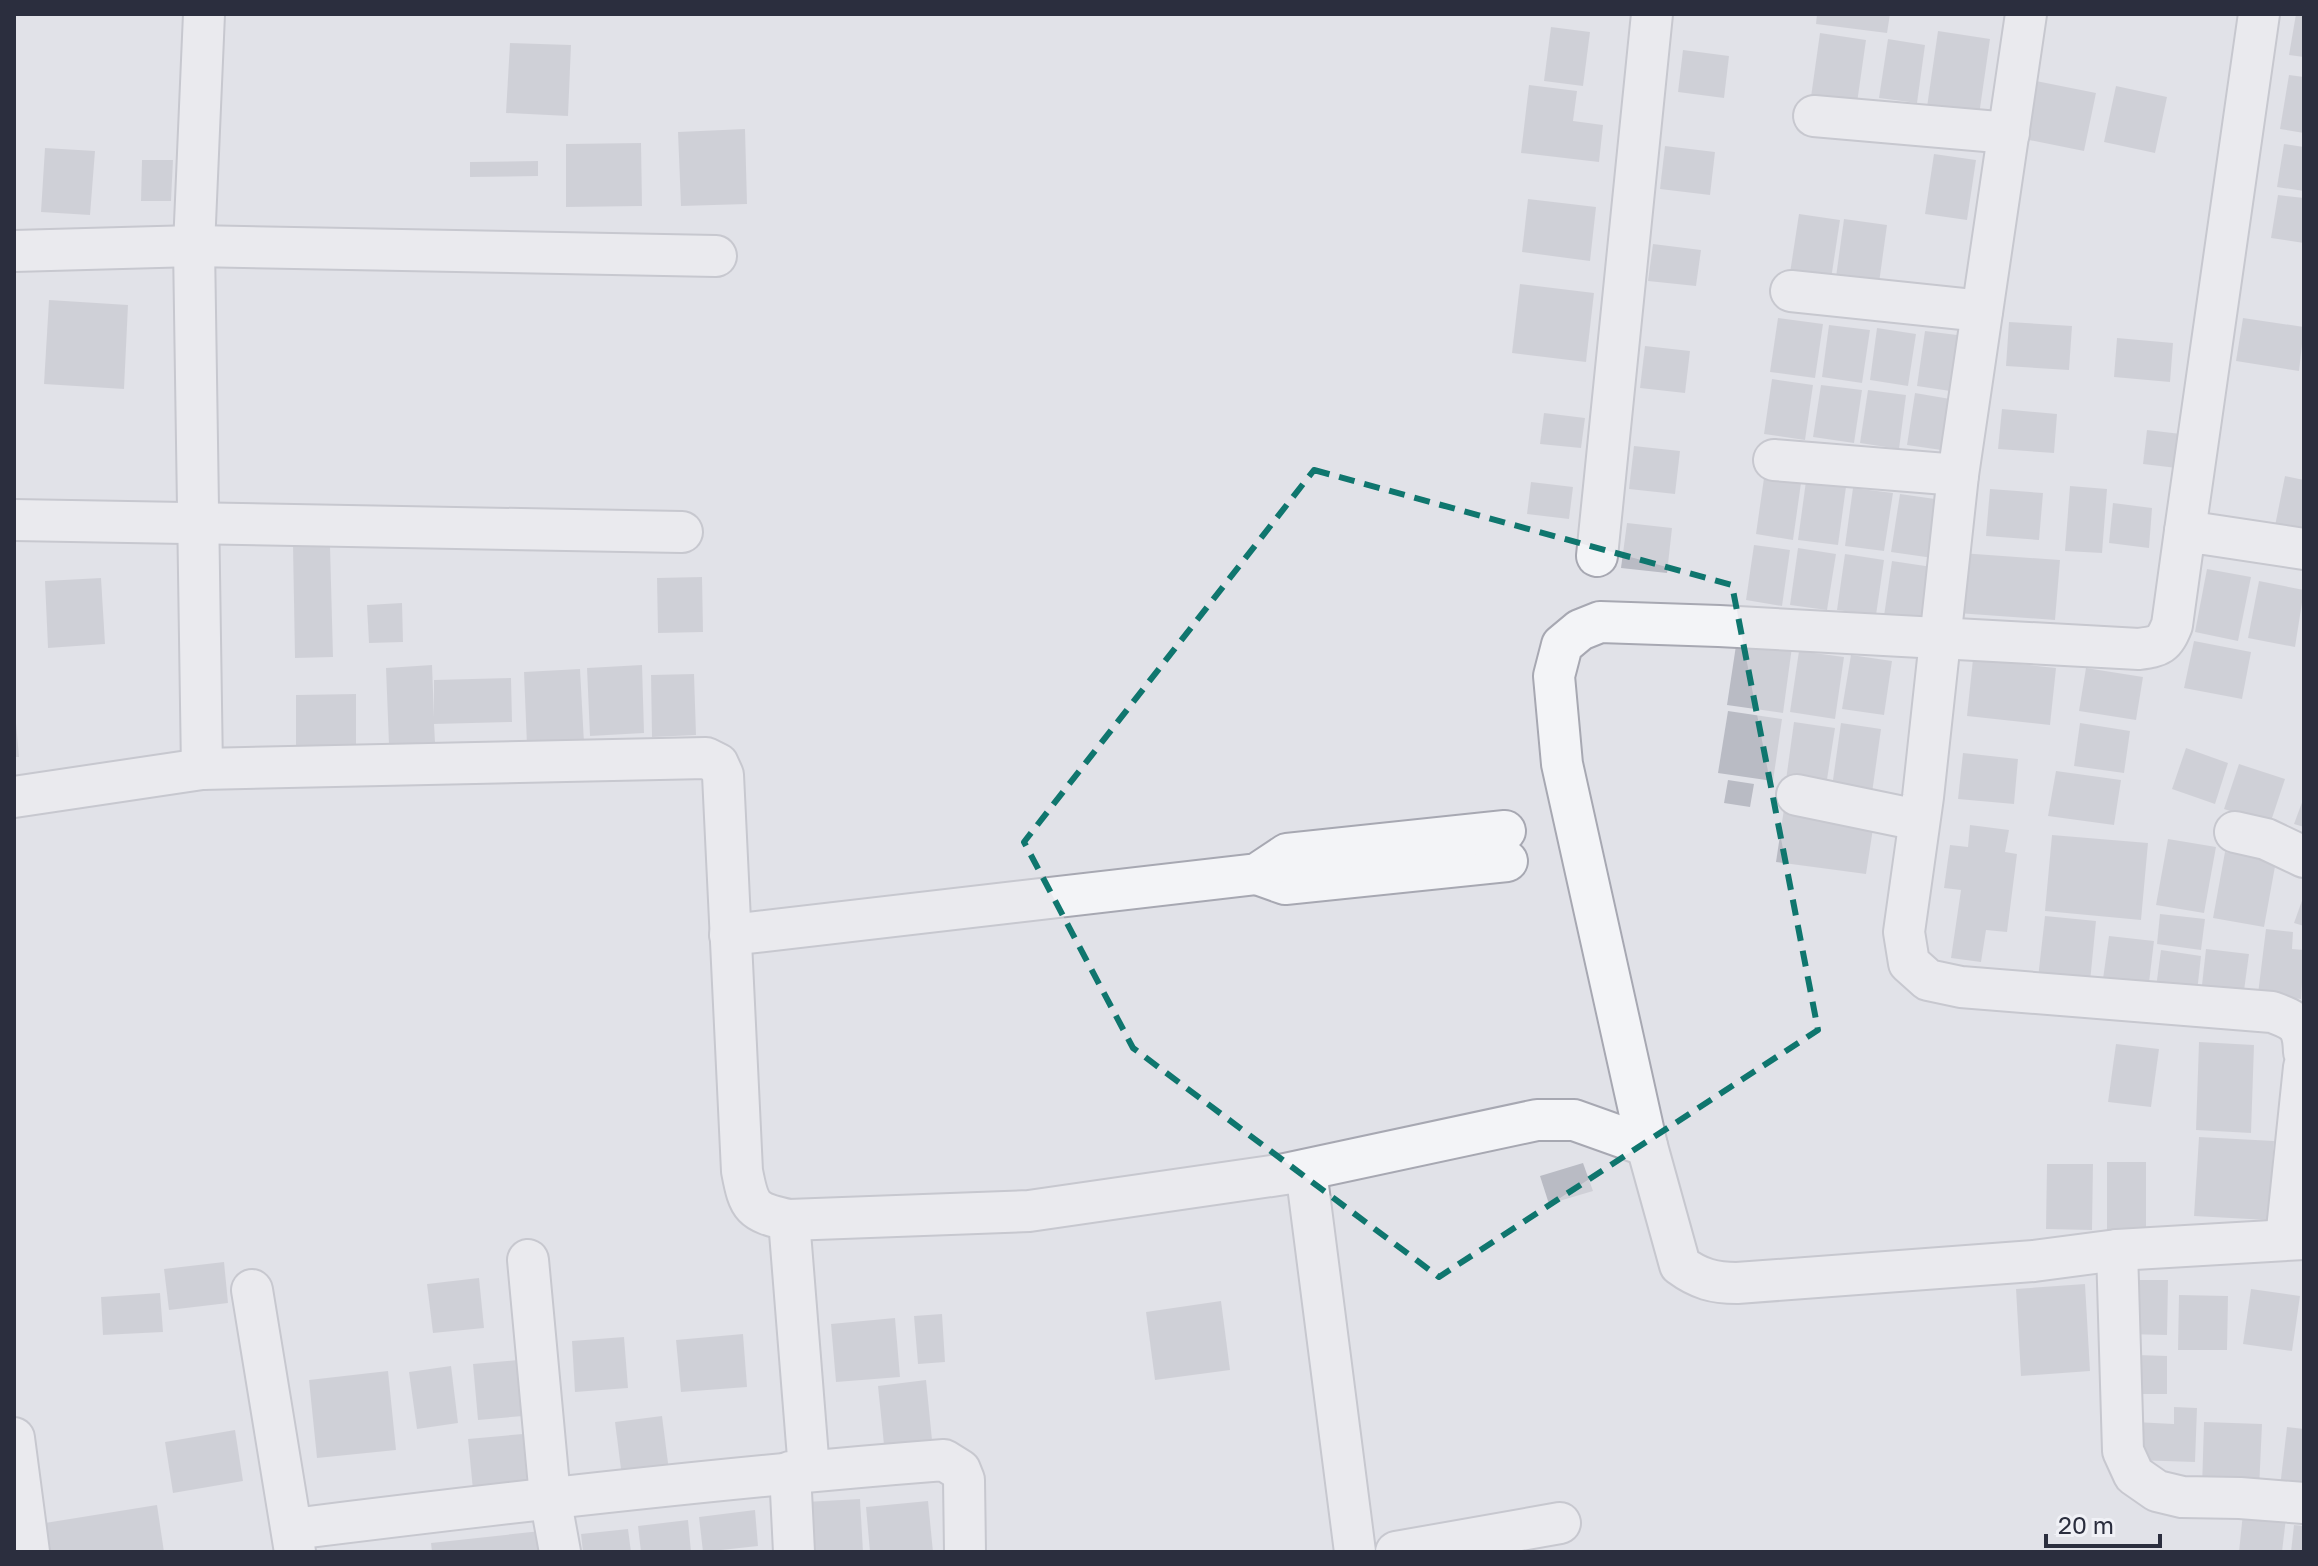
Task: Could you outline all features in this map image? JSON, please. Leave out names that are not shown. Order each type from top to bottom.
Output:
[{"type":"street","points":[[202,769],[194,246],[204,14]]},
{"type":"street","points":[[1597,556],[1652,14]]},
{"type":"street","points":[[2026,14],[1958,475],[1904,932],[1909,963],[1928,980],[1961,987],[2272,1012],[2293,1019],[2303,1034],[2304,1052]]},
{"type":"street","points":[[2259,14],[2172,625],[2159,646],[2139,649],[1600,622],[1580,630],[1562,645],[1554,676],[1562,764],[1642,1144],[1680,1265],[1694,1276],[1713,1283],[1737,1283],[2034,1261],[2117,1250],[2295,1239],[2304,1067]]},
{"type":"street","points":[[1814,116],[2009,133]]},
{"type":"street","points":[[14,251],[194,246],[716,256]]},
{"type":"street","points":[[1791,291],[1982,311]]},
{"type":"street","points":[[1774,460],[1958,475]]},
{"type":"street","points":[[14,520],[682,532]]},
{"type":"street","points":[[2185,531],[2304,549]]},
{"type":"street","points":[[14,797],[202,769],[706,758],[718,764],[723,775],[742,1171],[747,1197],[762,1214],[789,1220],[1029,1211],[1306,1170],[1537,1120],[1574,1120],[1642,1144]]},
{"type":"street","points":[[1797,795],[1918,820]]},
{"type":"street","points":[[2235,832],[2266,839],[2304,857]]},
{"type":"street","points":[[730,935],[1257,874],[1285,884],[1506,846]]},
{"type":"street","points":[[1306,1170],[1355,1552]]},
{"type":"street","points":[[789,1220],[799,1471],[794,1552]]},
{"type":"street","points":[[2117,1250],[2123,1451],[2134,1475],[2157,1491],[2182,1497],[2304,1503]]},
{"type":"street","points":[[528,1260],[550,1497],[560,1552]]},
{"type":"street","points":[[252,1290],[294,1541],[550,1497],[799,1471],[944,1460],[960,1470],[964,1480],[965,1552]]},
{"type":"street","points":[[14,1438],[29,1552]]},
{"type":"street","points":[[1396,1552],[1560,1523]]},
{"type":"highlighted area","points":[[1314,470],[1732,585],[1818,1030],[1439,1277],[1133,1048],[1024,842]]},
{"type":"building","points":[[1817,14],[1890,14],[1887,33],[1816,24]]},
{"type":"building","points":[[2296,14],[2304,14],[2304,57],[2289,55]]},
{"type":"building","points":[[1551,27],[1590,32],[1583,86],[1544,81]]},
{"type":"building","points":[[1938,31],[1990,39],[1979,115],[1927,107]]},
{"type":"building","points":[[1820,33],[1866,40],[1856,110],[1810,104]]},
{"type":"building","points":[[1888,39],[1925,45],[1917,103],[1879,98]]},
{"type":"building","points":[[510,43],[571,45],[568,116],[506,113]]},
{"type":"building","points":[[1683,50],[1729,56],[1724,98],[1678,92]]},
{"type":"building","points":[[2289,75],[2304,77],[2304,133],[2280,129]]},
{"type":"building","points":[[2036,81],[2096,93],[2084,151],[2024,139]]},
{"type":"building","points":[[1529,85],[1577,91],[1573,121],[1603,125],[1599,162],[1521,153]]},
{"type":"building","points":[[2116,86],[2167,97],[2155,153],[2104,142]]},
{"type":"building","points":[[745,129],[747,204],[681,206],[678,132]]},
{"type":"building","points":[[641,143],[642,206],[566,207],[566,144]]},
{"type":"building","points":[[2284,144],[2304,147],[2304,191],[2277,187]]},
{"type":"building","points":[[1665,146],[1715,152],[1710,195],[1660,189]]},
{"type":"building","points":[[45,148],[95,151],[90,215],[41,212]]},
{"type":"building","points":[[1934,154],[1976,160],[1967,220],[1925,214]]},
{"type":"building","points":[[142,160],[173,160],[171,201],[141,201]]},
{"type":"building","points":[[538,161],[538,176],[470,177],[470,162]]},
{"type":"building","points":[[2278,195],[2304,198],[2304,243],[2271,238]]},
{"type":"building","points":[[1528,199],[1596,207],[1590,261],[1522,252]]},
{"type":"building","points":[[1799,214],[1840,220],[1831,279],[1790,273]]},
{"type":"building","points":[[1844,219],[1887,225],[1879,283],[1836,277]]},
{"type":"building","points":[[1653,244],[1701,250],[1696,286],[1648,281]]},
{"type":"building","points":[[1520,284],[1594,293],[1586,362],[1512,353]]},
{"type":"building","points":[[49,300],[128,305],[124,389],[44,384]]},
{"type":"building","points":[[1778,318],[1823,324],[1815,378],[1770,372]]},
{"type":"building","points":[[2243,318],[2304,327],[2299,371],[2236,361]]},
{"type":"building","points":[[2009,322],[2072,326],[2069,370],[2006,366]]},
{"type":"building","points":[[1829,325],[1870,330],[1862,383],[1822,377]]},
{"type":"building","points":[[1877,328],[1916,334],[1908,386],[1870,380]]},
{"type":"building","points":[[1925,331],[1965,336],[1957,392],[1917,386]]},
{"type":"building","points":[[2117,338],[2173,343],[2170,382],[2114,377]]},
{"type":"building","points":[[1645,346],[1690,351],[1685,393],[1640,388]]},
{"type":"building","points":[[1772,379],[1813,385],[1805,440],[1764,434]]},
{"type":"building","points":[[1821,385],[1862,390],[1854,443],[1813,437]]},
{"type":"building","points":[[1868,390],[1906,395],[1899,449],[1860,443]]},
{"type":"building","points":[[1915,393],[1956,400],[1948,451],[1907,445]]},
{"type":"building","points":[[2002,409],[2057,414],[2054,453],[1998,449]]},
{"type":"building","points":[[1544,413],[1585,418],[1581,448],[1540,444]]},
{"type":"building","points":[[2147,430],[2181,434],[2177,468],[2143,464]]},
{"type":"building","points":[[1634,446],[1680,451],[1675,494],[1629,489]]},
{"type":"building","points":[[2285,476],[2304,480],[2304,538],[2274,531]]},
{"type":"building","points":[[1764,478],[1801,483],[1793,540],[1756,534]]},
{"type":"building","points":[[1806,481],[1846,487],[1838,545],[1798,540]]},
{"type":"building","points":[[1531,482],[1573,487],[1569,519],[1527,514]]},
{"type":"building","points":[[2070,486],[2107,489],[2102,553],[2065,551]]},
{"type":"building","points":[[1853,488],[1893,493],[1884,551],[1845,546]]},
{"type":"building","points":[[1990,489],[2043,493],[2039,540],[1986,536]]},
{"type":"building","points":[[1900,494],[1942,500],[1933,558],[1891,552]]},
{"type":"building","points":[[2113,503],[2152,508],[2149,548],[2109,543]]},
{"type":"building","points":[[1627,523],[1672,528],[1667,573],[1621,568]]},
{"type":"building","points":[[1754,545],[1790,550],[1782,606],[1746,600]]},
{"type":"building","points":[[293,546],[330,546],[333,657],[295,658]]},
{"type":"building","points":[[1798,548],[1836,554],[1827,610],[1790,605]]},
{"type":"building","points":[[1961,553],[2060,560],[2055,620],[1957,613]]},
{"type":"building","points":[[1845,554],[1884,560],[1876,615],[1837,610]]},
{"type":"building","points":[[1892,561],[1932,567],[1924,622],[1884,616]]},
{"type":"building","points":[[2207,569],[2251,577],[2238,641],[2195,632]]},
{"type":"building","points":[[702,577],[703,632],[658,633],[657,578]]},
{"type":"building","points":[[101,578],[105,644],[48,648],[45,581]]},
{"type":"building","points":[[2259,581],[2304,590],[2295,647],[2248,638]]},
{"type":"building","points":[[402,603],[403,642],[369,643],[367,605]]},
{"type":"building","points":[[1737,639],[1792,647],[1783,713],[1727,705]]},
{"type":"building","points":[[2194,641],[2251,652],[2242,699],[2184,688]]},
{"type":"building","points":[[1799,651],[1844,657],[1835,719],[1790,712]]},
{"type":"building","points":[[1851,655],[1892,661],[1884,715],[1842,709]]},
{"type":"building","points":[[1973,659],[2056,668],[2050,725],[1967,716]]},
{"type":"building","points":[[432,665],[434,717],[434,680],[511,678],[512,722],[434,724],[435,742],[389,745],[386,668]]},
{"type":"building","points":[[642,665],[644,733],[590,736],[587,668]]},
{"type":"building","points":[[2086,668],[2143,677],[2136,720],[2079,711]]},
{"type":"building","points":[[580,669],[584,743],[527,746],[524,672]]},
{"type":"building","points":[[694,674],[696,735],[652,737],[651,675]]},
{"type":"building","points":[[356,694],[356,749],[296,750],[296,695]]},
{"type":"building","points":[[1728,711],[1782,719],[1773,781],[1718,773]]},
{"type":"building","points":[[1794,722],[1835,728],[1826,786],[1786,780]]},
{"type":"building","points":[[16,723],[19,757],[14,757]]},
{"type":"building","points":[[1841,723],[1881,729],[1872,793],[1832,787]]},
{"type":"building","points":[[2080,723],[2130,731],[2124,773],[2074,766]]},
{"type":"building","points":[[2186,748],[2228,763],[2215,804],[2172,789]]},
{"type":"building","points":[[1963,753],[2018,759],[2014,804],[1958,799]]},
{"type":"building","points":[[2239,764],[2285,779],[2270,824],[2224,809]]},
{"type":"building","points":[[2056,771],[2121,780],[2114,825],[2048,816]]},
{"type":"building","points":[[1728,780],[1754,784],[1750,807],[1724,803]]},
{"type":"building","points":[[2304,797],[2304,827],[2294,824]]},
{"type":"building","points":[[1784,809],[1874,822],[1866,874],[1776,862]]},
{"type":"building","points":[[1970,825],[2009,830],[2005,852],[2017,854],[2007,932],[1986,930],[1981,962],[1951,958],[1961,890],[1944,888],[1950,845],[1968,847]]},
{"type":"building","points":[[2052,835],[2148,843],[2141,920],[2045,911]]},
{"type":"building","points":[[2168,839],[2216,847],[2204,913],[2156,905]]},
{"type":"building","points":[[2225,852],[2276,861],[2264,927],[2213,918]]},
{"type":"building","points":[[2304,895],[2304,926],[2294,923]]},
{"type":"building","points":[[2160,914],[2205,919],[2201,950],[2157,944]]},
{"type":"building","points":[[2045,916],[2096,921],[2089,992],[2037,987]]},
{"type":"building","points":[[2266,929],[2293,932],[2292,949],[2304,950],[2301,999],[2258,994]]},
{"type":"building","points":[[2109,936],[2154,941],[2148,991],[2102,986]]},
{"type":"building","points":[[2206,949],[2249,954],[2243,998],[2201,994]]},
{"type":"building","points":[[2161,950],[2201,956],[2196,1001],[2155,995]]},
{"type":"building","points":[[2199,1042],[2254,1045],[2251,1133],[2196,1130]]},
{"type":"building","points":[[2116,1044],[2159,1049],[2151,1107],[2108,1102]]},
{"type":"building","points":[[2199,1137],[2274,1141],[2268,1220],[2194,1216]]},
{"type":"building","points":[[2107,1162],[2146,1162],[2146,1234],[2107,1234]]},
{"type":"building","points":[[1583,1163],[1593,1191],[1549,1204],[1540,1176]]},
{"type":"building","points":[[2047,1164],[2093,1164],[2092,1230],[2046,1229]]},
{"type":"building","points":[[224,1262],[228,1303],[169,1310],[164,1269]]},
{"type":"building","points":[[479,1278],[484,1328],[433,1333],[427,1284]]},
{"type":"building","points":[[2125,1280],[2168,1280],[2167,1335],[2124,1334]]},
{"type":"building","points":[[2085,1284],[2090,1371],[2021,1376],[2016,1289]]},
{"type":"building","points":[[2251,1289],[2300,1296],[2292,1351],[2243,1344]]},
{"type":"building","points":[[160,1293],[163,1332],[103,1335],[101,1297]]},
{"type":"building","points":[[2179,1295],[2228,1296],[2227,1350],[2178,1350]]},
{"type":"building","points":[[1221,1301],[1230,1370],[1155,1380],[1146,1312]]},
{"type":"building","points":[[942,1314],[945,1362],[918,1364],[914,1316]]},
{"type":"building","points":[[895,1318],[900,1377],[836,1382],[831,1324]]},
{"type":"building","points":[[743,1334],[747,1387],[681,1392],[676,1340]]},
{"type":"building","points":[[624,1337],[628,1388],[575,1392],[572,1341]]},
{"type":"building","points":[[2137,1355],[2167,1356],[2167,1394],[2136,1394]]},
{"type":"building","points":[[518,1360],[523,1416],[478,1420],[473,1364]]},
{"type":"building","points":[[451,1366],[458,1423],[417,1429],[409,1372]]},
{"type":"building","points":[[388,1371],[396,1450],[317,1458],[309,1380]]},
{"type":"building","points":[[926,1380],[932,1440],[884,1445],[878,1386]]},
{"type":"building","points":[[2174,1407],[2197,1408],[2195,1462],[2133,1460],[2135,1422],[2174,1424]]},
{"type":"building","points":[[662,1416],[669,1471],[622,1477],[615,1422]]},
{"type":"building","points":[[2204,1422],[2262,1424],[2259,1490],[2202,1488]]},
{"type":"building","points":[[2287,1427],[2304,1429],[2304,1490],[2280,1487]]},
{"type":"building","points":[[235,1430],[243,1481],[173,1493],[165,1442]]},
{"type":"building","points":[[523,1434],[527,1485],[473,1490],[468,1439]]},
{"type":"building","points":[[860,1499],[863,1552],[809,1552],[805,1502]]},
{"type":"building","points":[[928,1501],[933,1552],[870,1552],[866,1507]]},
{"type":"building","points":[[157,1505],[164,1552],[50,1552],[45,1523]]},
{"type":"building","points":[[755,1510],[758,1546],[703,1552],[699,1517]]},
{"type":"building","points":[[2243,1513],[2286,1518],[2282,1552],[2239,1552]]},
{"type":"building","points":[[688,1520],[691,1552],[641,1552],[638,1526]]},
{"type":"building","points":[[2294,1525],[2304,1526],[2304,1552],[2291,1552]]},
{"type":"building","points":[[628,1529],[631,1552],[583,1552],[581,1534]]},
{"type":"building","points":[[541,1531],[543,1552],[432,1552],[431,1543]]}]
